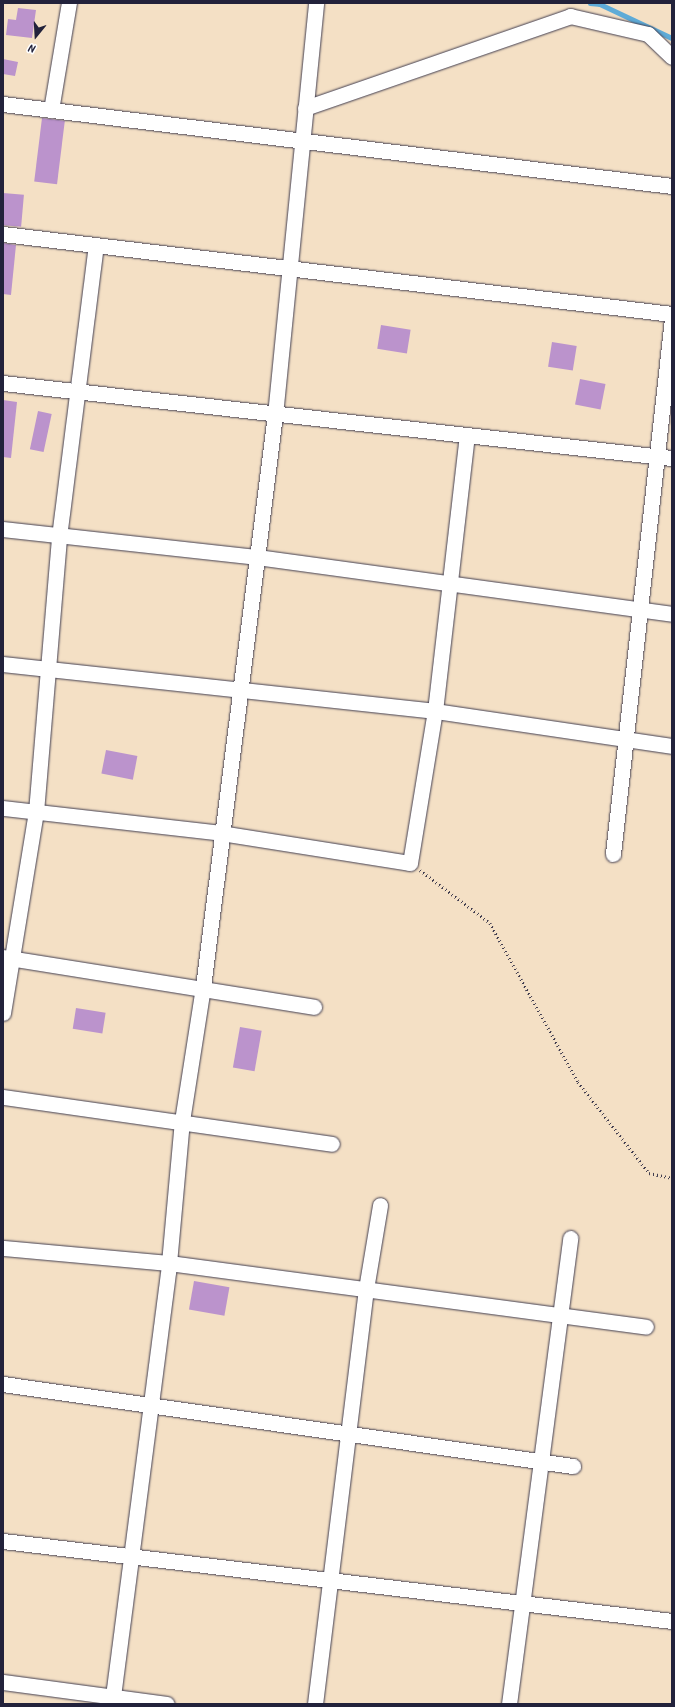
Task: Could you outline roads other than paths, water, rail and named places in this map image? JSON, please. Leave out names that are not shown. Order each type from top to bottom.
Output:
[{"type":"street","points":[[51,110],[69,3]]},
{"type":"street","points":[[112,1701],[129,1554],[169,1262],[182,1121],[203,987],[221,833],[241,689],[275,415],[292,270],[301,140],[316,3]]},
{"type":"street","points":[[305,108],[570,16],[648,34],[672,57]]},
{"type":"street","points":[[3,104],[672,186]]},
{"type":"street","points":[[3,234],[292,270],[672,314]]},
{"type":"street","points":[[3,1013],[7,958],[36,812],[59,537],[96,245]]},
{"type":"street","points":[[613,854],[641,613],[672,319]]},
{"type":"street","points":[[3,383],[275,415],[672,458]]},
{"type":"street","points":[[3,808],[221,833],[410,863],[435,711],[451,585],[467,436]]},
{"type":"street","points":[[3,529],[59,537],[257,557],[641,613],[672,614]]},
{"type":"street","points":[[3,664],[435,711],[626,741],[672,746]]},
{"type":"street","points":[[7,958],[203,987],[314,1007]]},
{"type":"street","points":[[3,1097],[182,1121],[332,1144]]},
{"type":"street","points":[[315,1704],[366,1289],[380,1206]]},
{"type":"street","points":[[509,1704],[570,1238]]},
{"type":"street","points":[[3,1248],[169,1262],[646,1327]]},
{"type":"street","points":[[3,1384],[573,1466]]},
{"type":"street","points":[[3,1540],[129,1554],[672,1621]]},
{"type":"street","points":[[3,1682],[112,1701],[167,1704]]},
{"type":"waterway","points":[[590,3],[600,4],[672,38]]}]
